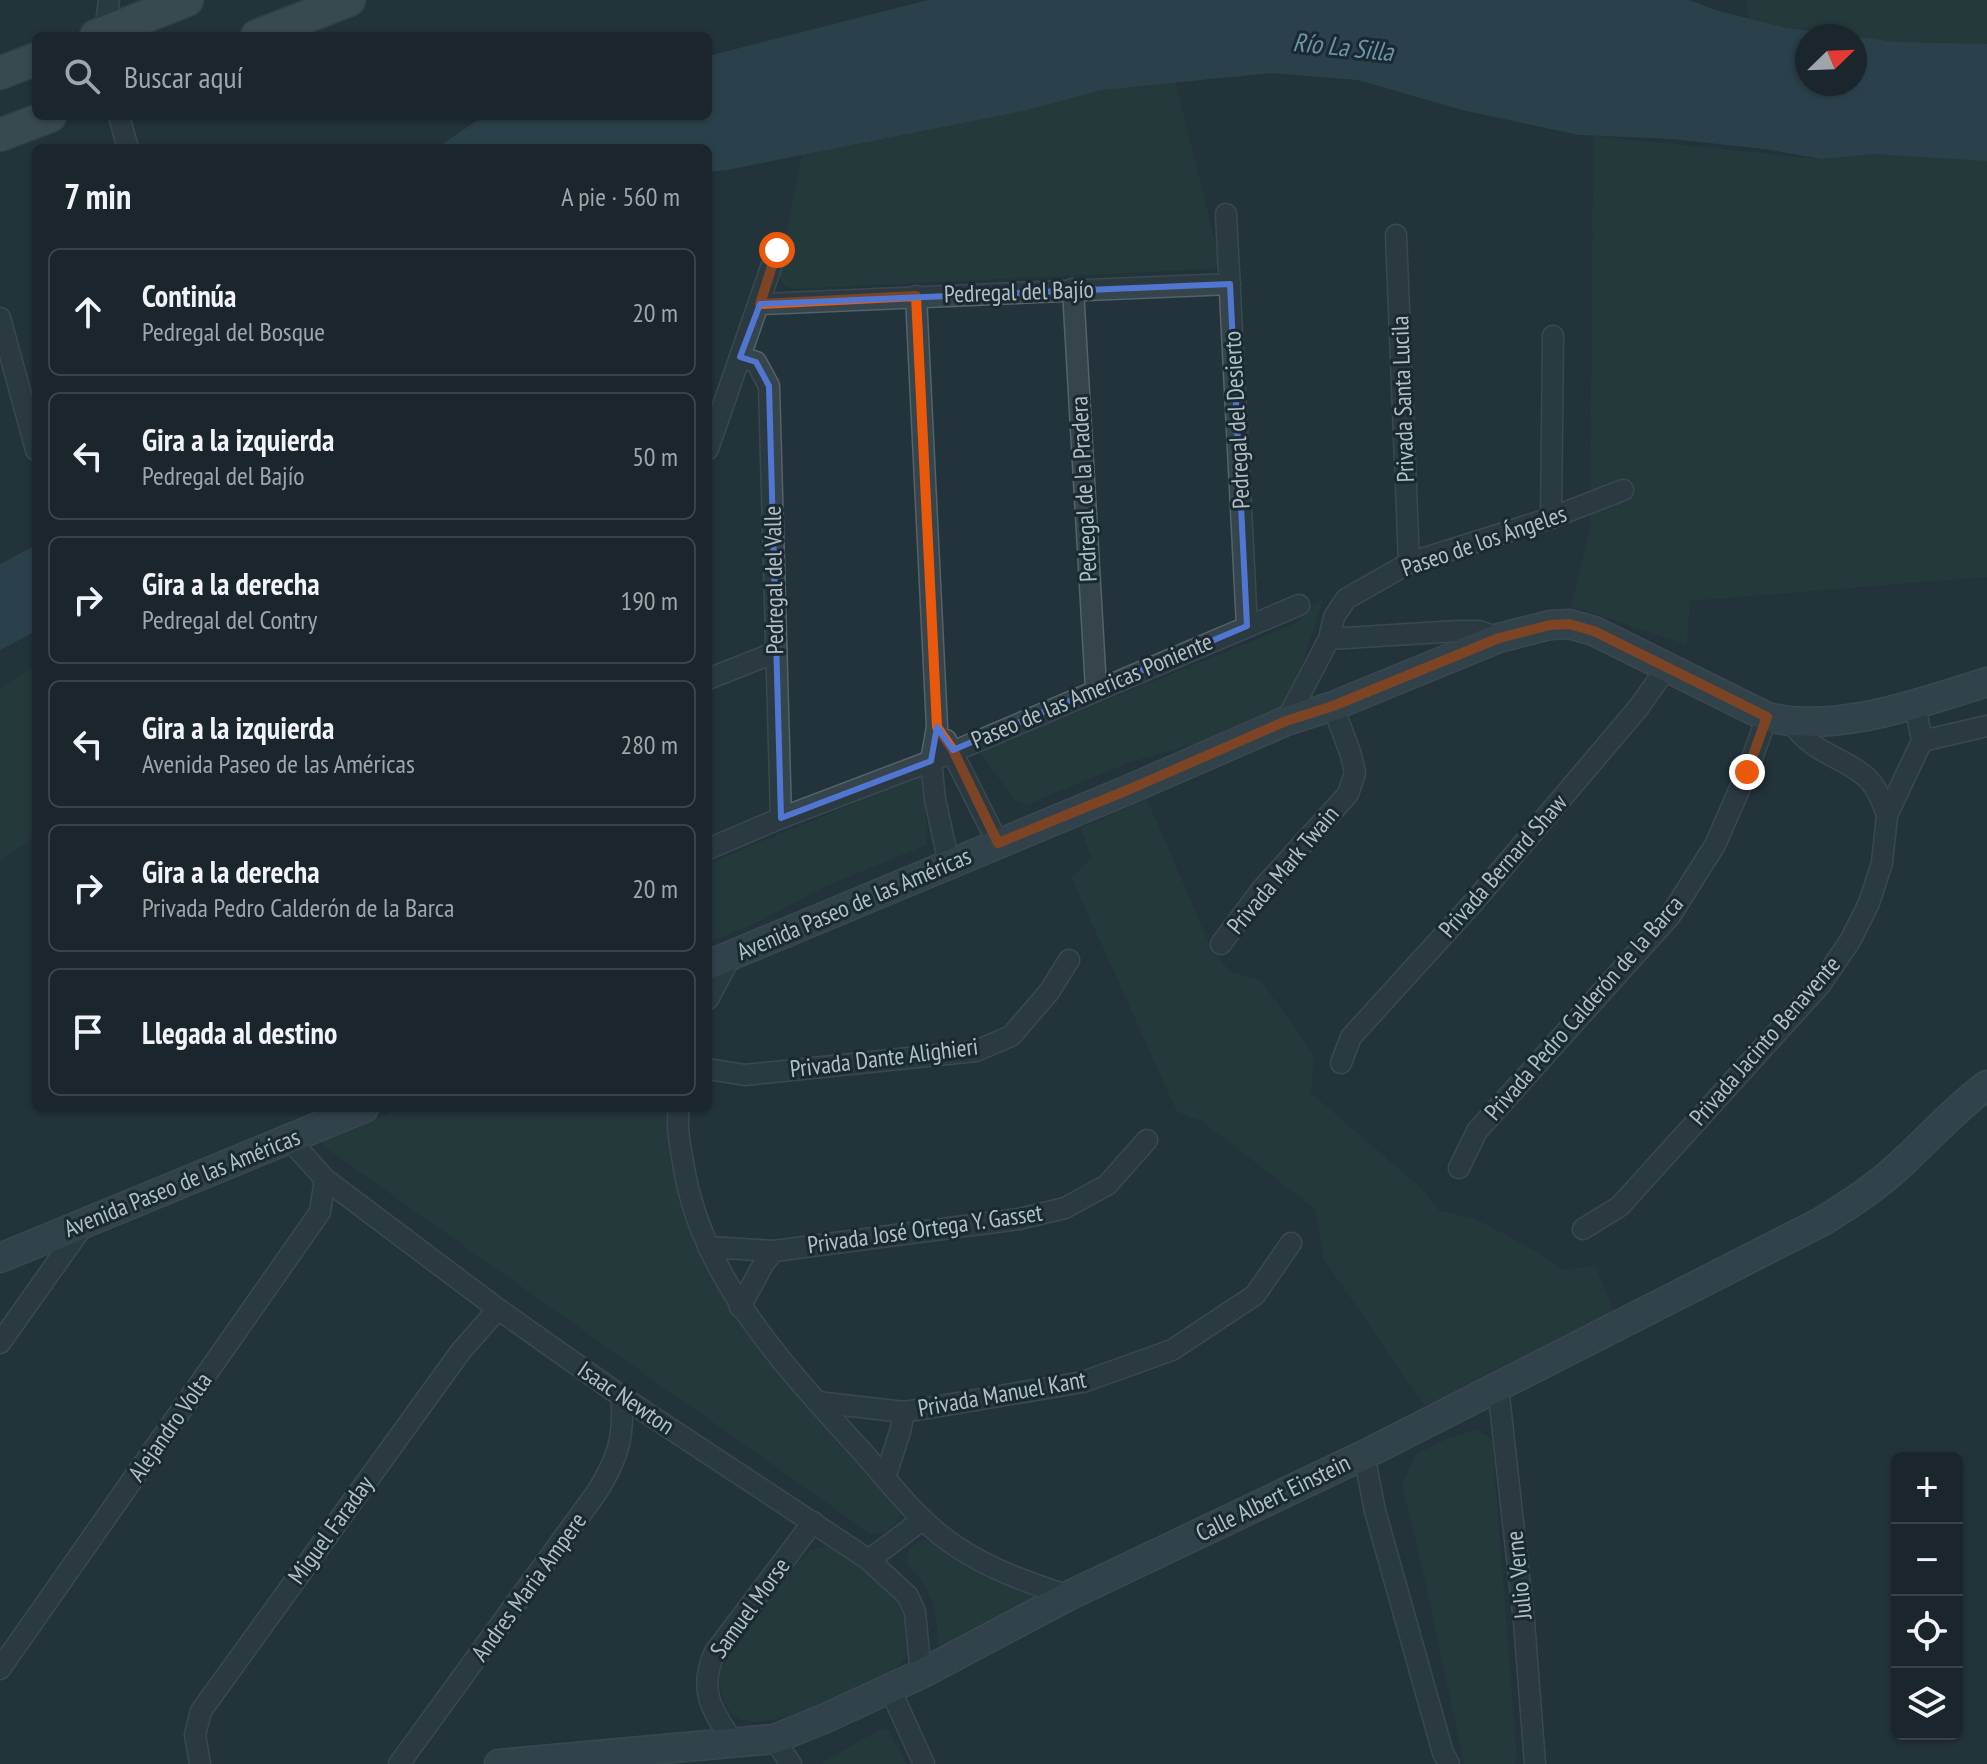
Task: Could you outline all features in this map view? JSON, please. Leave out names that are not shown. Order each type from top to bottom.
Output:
[{"type":"main road","points":[[106,32],[187,0]]},
{"type":"main road","points":[[267,32],[349,0]]},
{"type":"main road","points":[[0,73],[32,61]]},
{"type":"main road","points":[[0,135],[39,120]]},
{"type":"street","points":[[101,32],[109,0]]},
{"type":"street","points":[[120,120],[127,144]]},
{"type":"street","name":"Pedregal del Desierto","points":[[1226,214],[1247,626]]},
{"type":"street","name":"Privada Santa Lucila","points":[[1396,235],[1409,563]]},
{"type":"street","points":[[712,438],[777,250]]},
{"type":"street","name":"Pedregal del Bajío","points":[[760,304],[1230,284]]},
{"type":"street","name":"Pedregal de la Pradera","points":[[1073,289],[1096,689]]},
{"type":"street","points":[[916,296],[937,727],[931,761],[935,799],[949,864]]},
{"type":"street","points":[[0,318],[32,435]]},
{"type":"street","points":[[1551,518],[1553,336]]},
{"type":"street","name":"Pedregal del Valle","points":[[740,357],[756,362],[769,386],[781,818]]},
{"type":"street","name":"Paseo de los Ángeles","points":[[1286,721],[1329,639],[1340,605],[1409,563],[1551,518],[1623,490]]},
{"type":"street","name":"Paseo de las Americas Poniente","points":[[712,847],[931,761],[1299,605]]},
{"type":"street","name":"Avenida Paseo de las Américas","points":[[720,961],[1286,721],[1333,706],[1499,638],[1535,628],[1569,624],[1594,631],[1779,719]]},
{"type":"street","points":[[1329,639],[1458,631],[1479,631],[1499,638]]},
{"type":"street","points":[[712,677],[776,652]]},
{"type":"street","name":"Privada Bernard Shaw","points":[[1341,1063],[1351,1037],[1482,891],[1639,707],[1667,667]]},
{"type":"street","points":[[1779,719],[1858,717],[1915,705],[1987,682]]},
{"type":"street","points":[[1915,705],[1922,741],[1987,726]]},
{"type":"street","name":"Privada Mark Twain","points":[[1221,944],[1262,889],[1348,794],[1355,773],[1333,706]]},
{"type":"street","points":[[1779,719],[1812,746],[1866,777],[1879,793],[1887,815]]},
{"type":"street","name":"Privada Pedro Calderón de la Barca","points":[[1459,1168],[1477,1131],[1670,916],[1715,845],[1747,772],[1779,719]]},
{"type":"street","points":[[937,727],[953,750],[998,843]]},
{"type":"street","name":"Privada Jacinto Benavente","points":[[1583,1229],[1620,1206],[1820,985],[1850,941],[1869,903],[1882,863],[1887,815],[1922,741]]},
{"type":"street","name":"Privada Dante Alighieri","points":[[712,1070],[745,1075],[976,1051],[1011,1036],[1049,992],[1069,960]]},
{"type":"street","points":[[712,986],[720,961]]},
{"type":"street","name":"Calle Albert Einstein","points":[[499,1764],[774,1739],[890,1689],[1068,1596],[1364,1455],[1821,1222],[1864,1195],[1902,1164],[1961,1105],[1987,1085]]},
{"type":"street","name":"Avenida Paseo de las Américas","points":[[0,1258],[354,1112]]},
{"type":"street","points":[[678,1112],[677,1123],[687,1192],[708,1247],[740,1307],[817,1402],[922,1520],[957,1547],[1003,1573],[1068,1596]]},
{"type":"street","name":"Isaac Newton","points":[[289,1139],[325,1179],[498,1309],[621,1396],[869,1560],[908,1596],[915,1612],[921,1674]]},
{"type":"street","name":"Privada José Ortega Y. Gasset","points":[[708,1247],[774,1251],[1019,1219],[1065,1208],[1107,1185],[1147,1140]]},
{"type":"street","name":"Alejandro Volta","points":[[0,1669],[320,1212],[325,1179]]},
{"type":"street","points":[[0,1343],[85,1223]]},
{"type":"street","name":"Privada Manuel Kant","points":[[817,1402],[904,1412],[1083,1382],[1172,1350],[1255,1295],[1291,1243]]},
{"type":"street","name":"Privada José Ortega Y. Gasset","points":[[740,1307],[774,1251]]},
{"type":"street","name":"Miguel Faraday","points":[[200,1764],[195,1735],[201,1711],[461,1351],[498,1309]]},
{"type":"street","name":"Julio Verne","points":[[1498,1387],[1524,1621],[1535,1764]]},
{"type":"street","name":"Andres Maria Ampere","points":[[399,1764],[597,1492],[620,1447],[623,1419],[621,1396]]},
{"type":"street","name":"Privada Manuel Kant","points":[[885,1478],[904,1412]]},
{"type":"street","points":[[1364,1455],[1375,1511],[1443,1753],[1449,1764]]},
{"type":"street","points":[[869,1560],[922,1520]]},
{"type":"street","name":"Samuel Morse","points":[[733,1741],[721,1725],[707,1694],[709,1666],[715,1652],[813,1522]]},
{"type":"street","points":[[890,1689],[924,1764]]},
{"type":"street","points":[[774,1739],[791,1764]]},
{"type":"highlighted area","points":[[1230,284],[1247,626],[953,750],[937,727],[931,761],[781,818],[769,386],[756,362],[740,357],[760,304]]},
{"type":"green space","points":[[1745,0],[1987,0],[1987,44],[1897,42],[1867,38],[1867,24],[1795,24],[1795,29],[1750,19]]},
{"type":"green space","points":[[1175,81],[1219,256],[1217,266],[1211,269],[794,289],[784,286],[778,275],[802,155],[1102,90]]},
{"type":"green space","points":[[1593,136],[1822,159],[1874,154],[1987,160],[1987,577],[1690,601],[1687,645],[1571,606],[1590,528]]},
{"type":"green space","points":[[1323,600],[1290,703],[1224,736],[1131,762],[1026,805],[1014,800],[980,752],[1299,622],[1310,605]]},
{"type":"green space","points":[[32,668],[32,839],[0,861],[0,690]]},
{"type":"green space","points":[[926,773],[926,845],[829,885],[754,924],[712,941],[712,862]]},
{"type":"green space","points":[[1147,799],[1212,950],[1231,972],[1261,980],[1314,1056],[1311,1093],[1422,1189],[1440,1211],[1474,1218],[1532,1249],[1563,1270],[1595,1265],[1615,1314],[1425,1406],[1323,1258],[1315,1209],[1202,1121],[1177,1112],[1071,877],[1092,858],[1080,828]]},
{"type":"green space","points":[[391,1112],[672,1112],[716,1271],[897,1501],[900,1516],[888,1531],[869,1533],[323,1146],[323,1140]]},
{"type":"green space","points":[[1475,1429],[1492,1439],[1517,1758],[1515,1764],[1464,1764],[1402,1486],[1416,1454]]},
{"type":"green space","points":[[929,1539],[965,1566],[1000,1584],[1038,1592],[1037,1600],[946,1644],[937,1645],[937,1622],[932,1601],[922,1581],[907,1564],[908,1551],[918,1541]]},
{"type":"green space","points":[[834,1545],[907,1600],[912,1621],[908,1654],[894,1669],[876,1681],[828,1703],[778,1719],[758,1722],[743,1720],[726,1706],[720,1684],[720,1669],[798,1562],[811,1550]]},
{"type":"green space","points":[[882,1728],[888,1730],[907,1764],[820,1764]]},
{"type":"water","name":"Río La Silla","points":[[928,0],[1689,0],[1718,11],[1795,29],[1795,96],[1867,96],[1867,38],[1987,44],[1987,161],[1874,154],[1822,159],[1672,139],[1579,135],[1462,110],[1358,80],[1271,73],[1102,90],[1023,111],[712,172],[712,144],[443,144],[480,120],[712,120],[712,55]]},
{"type":"water","points":[[32,547],[32,633],[0,650],[0,564]]},
{"type":"route","points":[[777,250],[760,304],[916,296],[937,727],[953,750],[998,843],[1286,721],[1333,706],[1499,638],[1550,625],[1569,624],[1594,631],[1767,717],[1747,772]]}]
